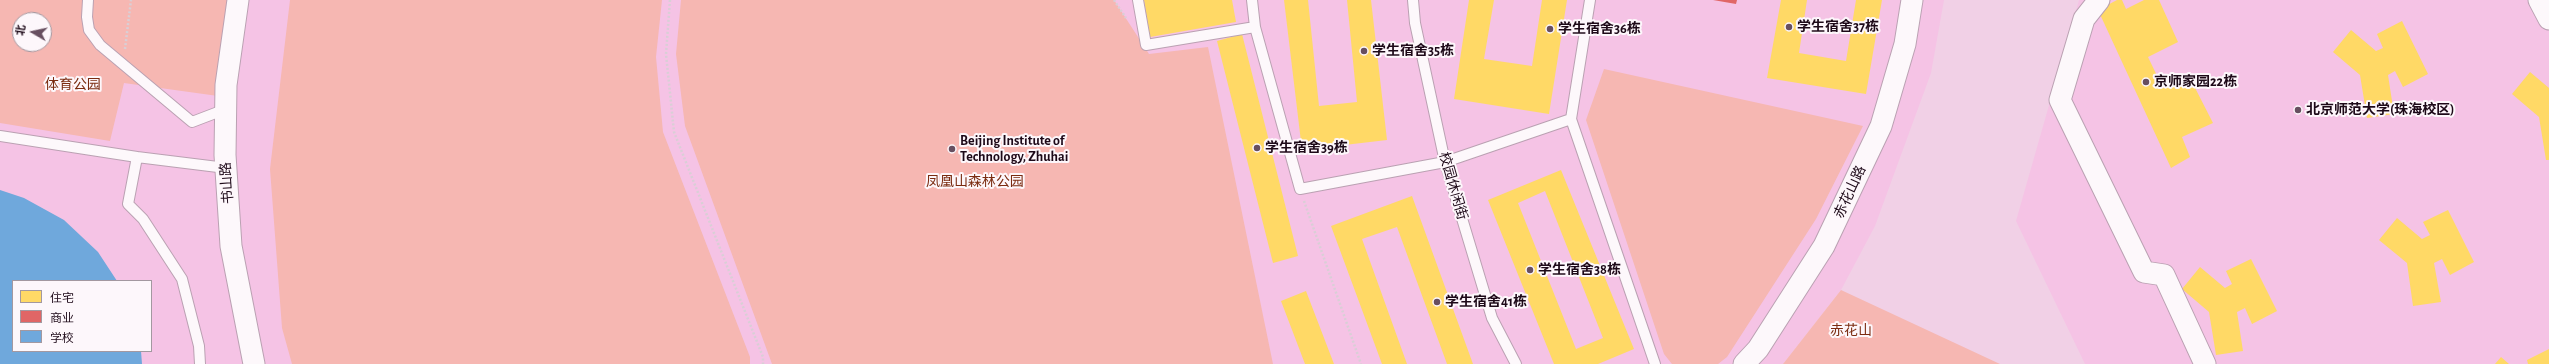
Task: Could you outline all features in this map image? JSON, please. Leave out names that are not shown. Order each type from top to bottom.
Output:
[{"type":"street","name":"书山路","points":[[238,0],[226,85],[226,168],[232,246],[254,364]]},
{"type":"street","name":"赤花山路","points":[[1744,364],[1758,349],[1824,246],[1881,126],[1904,44],[1912,0]]},
{"type":"street","points":[[2099,0],[2084,18],[2060,100],[2144,272],[2164,275],[2205,364]]},
{"type":"street","points":[[2540,0],[2549,19]]},
{"type":"lane","points":[[88,0],[87,17],[89,30],[100,45],[192,122],[226,109]]},
{"type":"lane","points":[[1138,0],[1146,45],[1255,27]]},
{"type":"lane","points":[[1252,0],[1255,27],[1300,189],[1445,162],[1571,119]]},
{"type":"lane","name":"校园休闲街","points":[[1413,0],[1415,23],[1445,162],[1492,318],[1516,364]]},
{"type":"lane","points":[[1590,0],[1571,119],[1655,364]]},
{"type":"lane","points":[[0,136],[137,157],[226,168]]},
{"type":"lane","points":[[137,157],[128,204],[143,218],[182,279],[199,346],[200,364]]},
{"type":"path","points":[[121,63],[128,37],[131,0]]},
{"type":"path","points":[[670,0],[666,54],[674,132],[763,357],[763,364]]},
{"type":"path","points":[[1300,189],[1361,364]]},
{"type":"shaded area","name":"Beijing Institute of Technology, Zhuhai","points":[[0,0],[1944,0],[1931,73],[1875,226],[1841,290],[1783,364],[0,364]]},
{"type":"shaded area","name":"北京师范大学(珠海校区)","points":[[2079,0],[2549,0],[2549,364],[2085,364],[2016,221]]},
{"type":"green space","name":"体育公园","points":[[0,0],[232,0],[218,96],[124,83],[110,141],[0,123]]},
{"type":"green space","points":[[290,0],[662,0],[656,57],[663,132],[750,357],[750,364],[292,364],[282,328],[270,169]]},
{"type":"green space","name":"凤凰山森林公园","points":[[681,0],[1114,0],[1149,54],[1208,47],[1273,364],[772,364],[685,126],[676,54]]},
{"type":"green space","points":[[1604,69],[1863,126],[1816,219],[1727,357],[1718,364],[1672,364],[1664,354],[1586,120]]},
{"type":"green space","name":"赤花山","points":[[1841,290],[2000,364],[1783,364]]},
{"type":"building: 住宅","points":[[1144,0],[1232,0],[1236,22],[1150,37]]},
{"type":"building: 住宅","name":"学生宿舍35栋","points":[[1284,0],[1308,0],[1319,106],[1357,102],[1347,0],[1371,0],[1387,140],[1302,150]]},
{"type":"building: 住宅","name":"学生宿舍36栋","points":[[1469,0],[1494,0],[1484,59],[1532,66],[1542,0],[1567,0],[1549,114],[1454,99]]},
{"type":"building: 住宅","name":"学生宿舍37栋","points":[[1781,0],[1807,0],[1799,53],[1846,61],[1856,0],[1882,0],[1866,94],[1767,78]]},
{"type":"building: 住宅","name":"京师家园22栋","points":[[2117,0],[2122,0],[2126,9],[2144,0],[2159,0],[2178,42],[2148,57],[2163,88],[2189,76],[2213,123],[2182,137],[2190,157],[2171,168],[2098,10]]},
{"type":"building: 住宅","points":[[2402,21],[2428,74],[2403,87],[2395,71],[2388,75],[2394,114],[2367,118],[2360,75],[2333,52],[2351,30],[2376,51],[2383,48],[2377,34]]},
{"type":"building: 住宅","name":"学生宿舍39栋","points":[[1242,34],[1298,256],[1273,263],[1217,41]]},
{"type":"building: 住宅","points":[[2530,72],[2549,88],[2549,160],[2546,160],[2539,117],[2512,94]]},
{"type":"building: 住宅","name":"学生宿舍38栋","points":[[1561,170],[1634,349],[1598,364],[1554,364],[1488,200]],"holes":[[[1545,191],[1603,338],[1576,349],[1518,203]]]},
{"type":"building: 住宅","name":"学生宿舍41栋","points":[[1412,196],[1473,364],[1447,364],[1397,227],[1362,239],[1407,364],[1382,364],[1331,226]]},
{"type":"building: 住宅","points":[[2448,210],[2474,262],[2450,275],[2442,259],[2434,263],[2441,302],[2413,306],[2407,263],[2379,240],[2397,218],[2422,239],[2430,235],[2423,222]]},
{"type":"building: 住宅","points":[[2251,259],[2277,311],[2252,324],[2245,308],[2237,312],[2243,351],[2216,355],[2209,312],[2182,289],[2200,267],[2225,288],[2232,284],[2226,271]]},
{"type":"building: 住宅","points":[[1306,291],[1334,364],[1305,364],[1281,301]]},
{"type":"building: 住宅","points":[[2549,349],[2549,364],[2528,364],[2527,360]]},
{"type":"building: 住宅","points":[[2501,357],[2509,364],[2495,364]]},
{"type":"building: 商业","points":[[1713,0],[1737,0],[1736,4]]},
{"type":"building: 学校","points":[[0,190],[24,198],[64,220],[98,252],[116,280],[12,280],[12,352],[141,352],[142,364],[0,364]]},
{"type":"place","name":"学生宿舍37栋","points":[[1789,27]]},
{"type":"place","name":"学生宿舍36栋","points":[[1550,29]]},
{"type":"place","name":"学生宿舍35栋","points":[[1364,51]]},
{"type":"place","name":"京师家园22栋","points":[[2146,82]]},
{"type":"place","name":"北京师范大学(珠海校区)","points":[[2298,110]]},
{"type":"place","name":"学生宿舍39栋","points":[[1257,148]]},
{"type":"place","name":"Beijing Institute of Technology, Zhuhai","points":[[952,149]]},
{"type":"place","name":"学生宿舍38栋","points":[[1530,270]]},
{"type":"place","name":"学生宿舍41栋","points":[[1437,302]]}]
